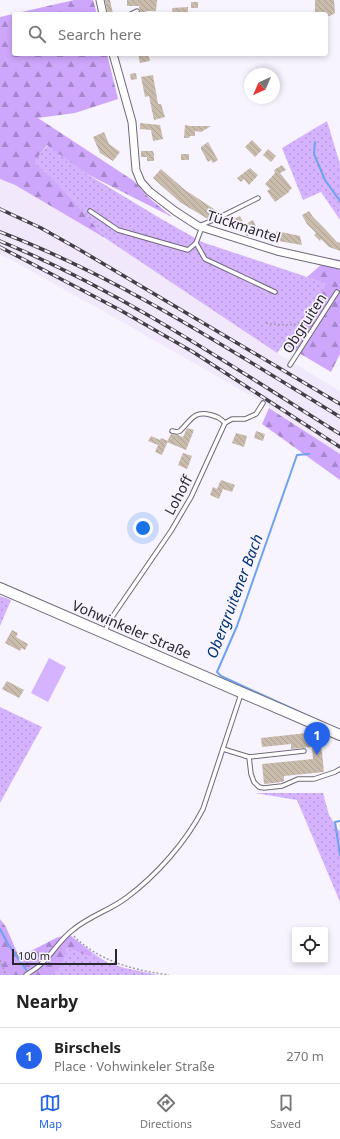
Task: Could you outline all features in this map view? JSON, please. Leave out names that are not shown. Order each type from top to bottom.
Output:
[{"type":"street","points":[[100,0],[103,12]]},
{"type":"street","name":"Tückmantel","points":[[114,56],[132,122],[136,170],[141,182],[149,191],[200,227],[277,251],[340,265]]},
{"type":"street","name":"Vohwinkeler Straße","points":[[0,588],[105,632],[340,735]]},
{"type":"lane","points":[[90,210],[118,230],[188,250],[196,242],[200,227],[258,198]]},
{"type":"lane","points":[[196,242],[204,258],[275,292]]},
{"type":"lane","name":"Obgruiten","points":[[290,366],[337,292]]},
{"type":"lane","points":[[172,431],[180,431],[193,417],[199,413],[206,413],[220,417],[225,423],[232,419],[246,419],[256,414],[263,403]]},
{"type":"lane","name":"Lohoff","points":[[105,632],[110,620],[171,531],[191,496],[225,423]]},
{"type":"lane","points":[[26,975],[43,963],[62,939],[75,927],[126,898],[149,878],[184,840],[203,809],[242,692]]},
{"type":"lane","points":[[223,749],[249,757],[304,751]]},
{"type":"lane","points":[[249,757],[251,774],[254,782],[259,787],[264,788],[282,786],[298,779],[314,778],[340,769]]},
{"type":"path","points":[[266,324],[291,325],[320,319]]},
{"type":"path","points":[[71,931],[78,940],[94,952],[109,960],[131,968],[169,975]]},
{"type":"path","points":[[0,960],[6,975]]},
{"type":"shaded area","points":[[327,121],[340,164],[340,220],[321,192],[303,200],[282,148]]},
{"type":"shaded area","points":[[48,145],[87,174],[202,242],[328,284],[277,353],[105,238],[72,199],[33,162]]},
{"type":"shaded area","points":[[0,179],[15,185],[105,238],[277,353],[340,391],[340,454],[258,400],[10,259],[0,255]]},
{"type":"shaded area","points":[[0,596],[11,600],[0,626]]},
{"type":"shaded area","points":[[49,658],[66,667],[48,702],[31,693]]},
{"type":"shaded area","points":[[0,707],[42,727],[0,803]]},
{"type":"shaded area","points":[[255,793],[323,793],[329,815],[339,831],[340,829],[340,902],[297,800]]},
{"type":"shaded area","points":[[67,948],[91,957],[93,953],[108,963],[158,975],[52,975],[63,965]]},
{"type":"green space","points":[[74,0],[93,0],[96,12],[22,12]]},
{"type":"green space","points":[[12,14],[12,56],[107,56],[118,99],[75,113],[38,118],[134,181],[147,196],[172,217],[87,174],[47,145],[34,162],[72,199],[105,238],[15,185],[0,179],[0,17]]},
{"type":"green space","points":[[329,258],[340,260],[340,354],[331,372],[284,344],[327,284],[307,277]]},
{"type":"green space","points":[[269,408],[340,454],[340,480],[262,424]]},
{"type":"green space","points":[[0,919],[6,927],[19,957],[58,937],[71,936],[93,953],[91,957],[67,948],[63,965],[52,975],[0,975]]},
{"type":"building","points":[[105,0],[110,0],[113,12],[108,12]]},
{"type":"building","points":[[127,0],[157,0],[156,11],[140,12],[139,6],[127,6]]},
{"type":"building","points":[[315,0],[334,0],[335,13],[328,16],[328,12],[315,12]]},
{"type":"building","points":[[191,2],[198,2],[198,8],[191,8]]},
{"type":"building","points":[[188,7],[188,12],[173,12],[172,8]]},
{"type":"building","points":[[138,56],[149,56],[150,61],[140,63]]},
{"type":"building","points":[[136,73],[137,79],[131,80],[130,74]]},
{"type":"building","points":[[153,75],[158,104],[161,104],[165,117],[154,120],[149,96],[145,97],[141,77]]},
{"type":"building","points":[[140,123],[160,125],[163,139],[153,141],[151,130],[140,129]]},
{"type":"building","points":[[185,125],[211,126],[201,132],[195,131],[195,136],[184,138]]},
{"type":"building","points":[[104,132],[109,144],[120,152],[113,161],[100,153],[93,137]]},
{"type":"building","points":[[252,140],[262,150],[255,157],[245,147]]},
{"type":"building","points":[[208,142],[218,160],[213,163],[211,160],[208,162],[201,149],[201,147]]},
{"type":"building","points":[[268,149],[276,156],[271,162],[263,155]]},
{"type":"building","points":[[141,151],[153,151],[154,161],[147,161],[147,157],[141,157]]},
{"type":"building","points":[[181,154],[189,154],[189,160],[181,160]]},
{"type":"building","points":[[282,165],[286,170],[280,173],[292,188],[275,202],[267,191],[270,189],[265,184],[275,173],[274,170]]},
{"type":"building","points":[[250,168],[258,175],[249,185],[244,179],[241,182],[237,178]]},
{"type":"building","points":[[161,169],[185,190],[217,211],[213,216],[211,218],[209,217],[208,219],[181,203],[164,188],[153,178]]},
{"type":"building","points":[[309,211],[337,242],[340,243],[340,251],[329,247],[321,239],[320,241],[314,235],[316,233],[307,224],[302,215]]},
{"type":"building","points":[[240,216],[244,224],[234,229],[231,225],[230,226],[227,220]]},
{"type":"building","points":[[253,220],[258,231],[247,236],[242,226]]},
{"type":"building","points":[[277,231],[300,236],[302,245],[266,239],[267,233],[276,234]]},
{"type":"building","points":[[187,428],[194,430],[186,450],[167,442],[171,434],[183,437]]},
{"type":"building","points":[[256,431],[265,434],[263,441],[254,438]]},
{"type":"building","points":[[236,433],[247,436],[244,447],[232,443]]},
{"type":"building","points":[[151,436],[160,440],[161,438],[168,441],[162,455],[155,452],[158,445],[148,441]]},
{"type":"building","points":[[183,453],[192,456],[187,469],[178,465]]},
{"type":"building","points":[[221,480],[235,485],[232,492],[223,489],[219,499],[210,495],[213,487],[217,489]]},
{"type":"building","points":[[12,630],[18,633],[16,637],[28,644],[25,650],[21,648],[20,651],[5,643]]},
{"type":"building","points":[[7,681],[24,690],[19,698],[2,689]]},
{"type":"building","points":[[316,732],[320,733],[324,772],[284,776],[284,781],[282,782],[264,784],[262,764],[313,759],[312,747],[291,749],[291,744],[262,747],[261,738]]},
{"type":"waterway","name":"Obergruitener Bach","points":[[315,142],[314,154],[325,180],[340,201]]},
{"type":"waterway","name":"Obergruitener Bach","points":[[309,454],[297,455],[237,626],[217,672],[221,676],[326,724]]},
{"type":"waterway","points":[[340,821],[335,822],[340,855]]},
{"type":"waterway","points":[[0,929],[8,944],[27,971]]},
{"type":"railway","points":[[0,209],[41,228],[80,250],[340,404]]},
{"type":"railway","points":[[0,232],[45,250],[132,293],[216,341],[340,417]]},
{"type":"railway","points":[[0,241],[45,261],[132,306],[174,330],[340,434]]},
{"type":"railway","points":[[0,247],[120,310],[193,352],[340,447]]},
{"type":"place","name":"Birschels","points":[[317,755]]}]
